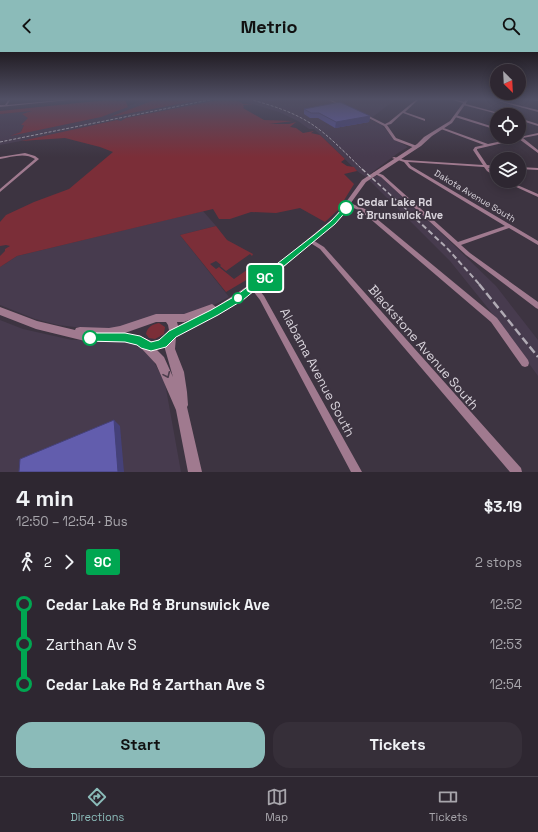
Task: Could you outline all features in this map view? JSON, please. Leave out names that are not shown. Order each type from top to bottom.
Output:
[{"type":"street","points":[[371,119],[385,125],[394,138],[414,146]]},
{"type":"street","points":[[385,125],[394,119]]},
{"type":"street","points":[[0,311],[36,325],[89,338],[125,338],[151,346],[158,345],[165,342],[172,335],[240,297],[338,218],[361,184],[454,119]]},
{"type":"street","points":[[464,119],[490,127]]},
{"type":"street","points":[[526,121],[538,125]]},
{"type":"street","points":[[442,128],[486,145]]},
{"type":"street","points":[[390,132],[396,132]]},
{"type":"street","points":[[526,136],[538,134]]},
{"type":"street","points":[[526,142],[538,152]]},
{"type":"street","points":[[490,144],[475,149],[485,166],[490,171]]},
{"type":"street","points":[[0,158],[26,155],[34,156],[38,159],[0,191]]},
{"type":"street","points":[[396,158],[405,161],[490,166]]},
{"type":"street","name":"Dakota Avenue South","points":[[405,161],[410,167],[538,243]]},
{"type":"street","points":[[526,168],[538,169]]},
{"type":"street","points":[[378,171],[457,244],[538,306]]},
{"type":"street","points":[[520,188],[538,196]]},
{"type":"street","points":[[348,204],[363,210],[494,320],[524,363]]},
{"type":"street","points":[[457,244],[510,226]]},
{"type":"street","name":"Blackstone Avenue South","points":[[311,241],[322,248],[517,472]]},
{"type":"street","points":[[65,331],[109,332],[129,328],[159,317],[184,318],[205,312],[253,286]]},
{"type":"street","name":"Alabama Avenue South","points":[[253,286],[262,298],[357,472]]},
{"type":"street","points":[[168,318],[173,324],[170,349],[182,392],[182,410],[194,472]]},
{"type":"street","points":[[150,320],[140,329],[139,337],[142,343],[160,361],[182,410]]},
{"type":"shaded area","points":[[0,119],[28,119],[21,131],[86,119],[242,119],[271,145],[139,152],[52,135],[0,145]]},
{"type":"shaded area","points":[[27,119],[93,119],[10,136],[21,132],[24,125],[21,125]]},
{"type":"shaded area","points":[[125,119],[262,119],[264,120],[293,121],[269,124],[289,124],[296,122],[290,127],[296,128],[303,133],[314,131],[311,133],[320,135],[345,159],[341,162],[347,166],[354,167],[357,171],[344,174],[354,184],[338,210],[325,222],[300,208],[276,213],[251,212],[230,219],[219,219],[213,209],[17,256],[0,267],[0,256],[5,249],[10,246],[0,246],[0,222],[6,215],[34,202],[69,189],[113,152],[65,138],[21,141],[117,120],[121,121]]},
{"type":"shaded area","points":[[293,119],[371,119],[382,125],[393,138],[408,147],[366,177],[357,171],[314,129],[309,129]]},
{"type":"shaded area","points":[[376,176],[380,176],[496,286],[538,340],[538,376],[495,317],[450,261],[369,180]]},
{"type":"shaded area","points":[[203,211],[216,226],[180,235],[229,297],[204,310],[194,314],[120,328],[91,329],[58,325],[35,319],[0,305],[0,267],[17,256]]},
{"type":"shaded area","points":[[216,226],[227,240],[253,254],[252,256],[250,254],[226,271],[216,261],[210,264],[216,269],[219,267],[234,279],[254,265],[263,270],[226,292],[180,235]]},
{"type":"shaded area","points":[[0,320],[23,329],[72,340],[120,340],[133,344],[142,349],[154,362],[165,383],[181,472],[0,472]]},
{"type":"shaded area","points":[[159,323],[165,327],[164,334],[155,339],[149,338],[146,334],[148,329]]},
{"type":"building","points":[[330,119],[355,119],[336,122]]},
{"type":"building","points":[[114,420],[118,472],[19,472],[20,459]]},
{"type":"railway","points":[[0,142],[116,119]]},
{"type":"railway","points":[[302,119],[331,139],[363,170]]},
{"type":"railway","points":[[362,169],[418,220]]},
{"type":"railway","points":[[416,219],[446,247],[480,285]]},
{"type":"railway","points":[[479,284],[538,357]]},
{"type":"bus line","name":"9C","points":[[90,338],[125,338],[140,341],[145,345],[151,346],[162,344],[172,334],[214,313],[240,297],[316,237],[346,208]]},
{"type":"place","name":"Cedar Lake Rd & Brunswick Ave","points":[[346,208]]}]
